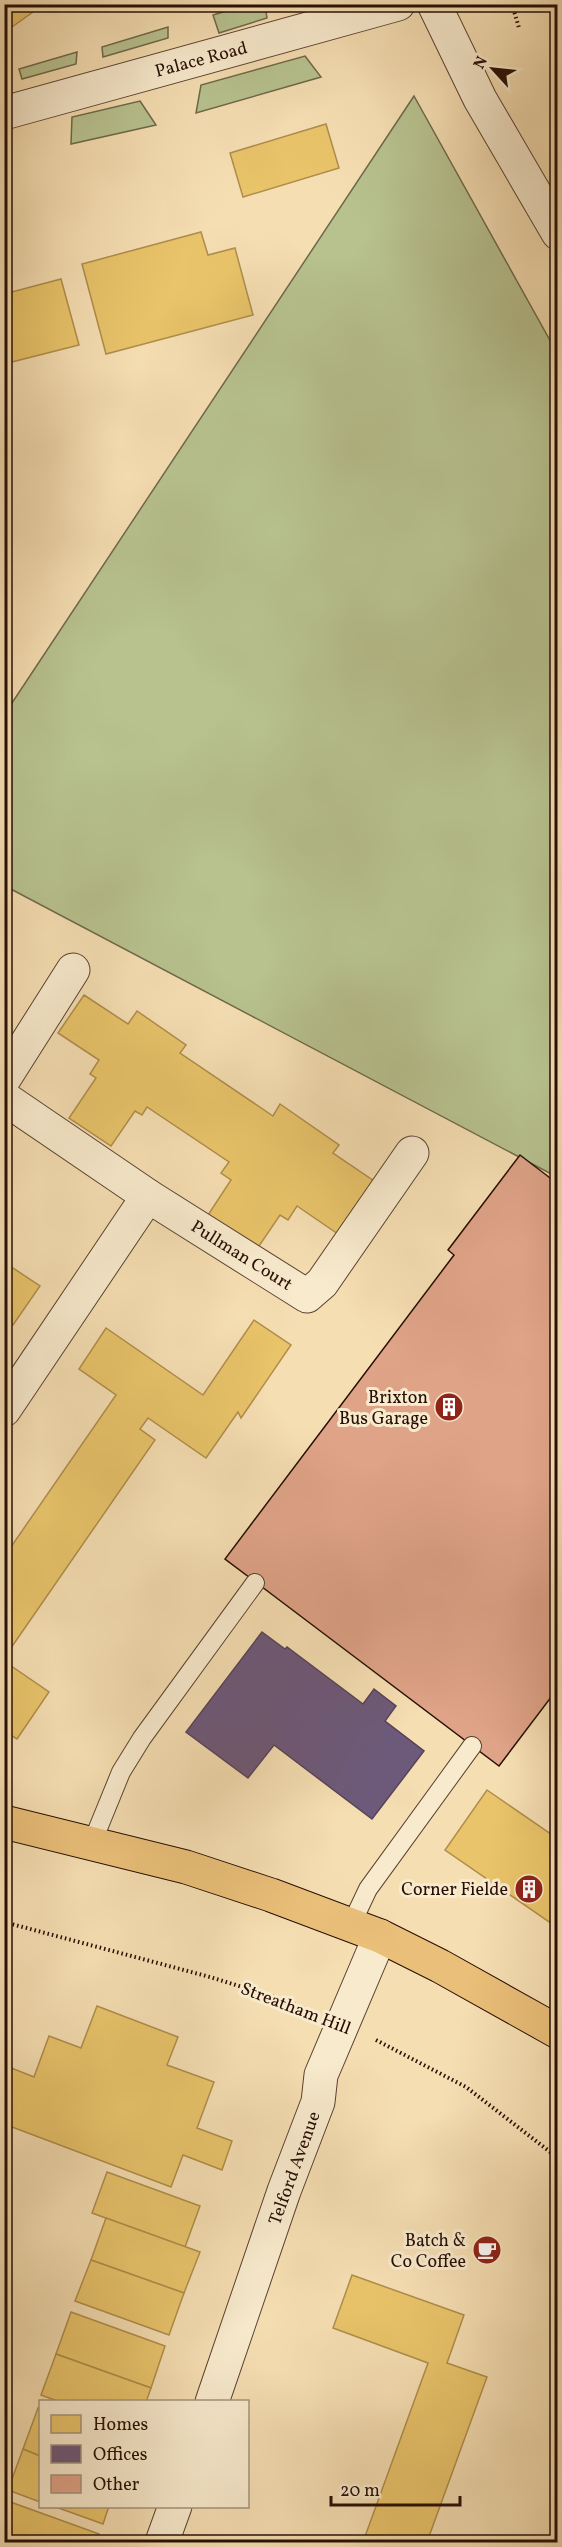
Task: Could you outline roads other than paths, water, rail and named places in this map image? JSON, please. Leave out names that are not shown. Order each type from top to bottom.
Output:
[{"type":"highway","points":[[4,1822],[186,1868],[271,1895],[365,1932],[440,1966],[558,2032]]},
{"type":"street","name":"Palace Road","points":[[4,113],[398,4]]},
{"type":"street","points":[[434,4],[480,99],[558,233]]},
{"type":"street","points":[[4,1079],[73,970]]},
{"type":"street","name":"Pullman Court","points":[[4,1098],[148,1196],[307,1296],[322,1283],[412,1152]]},
{"type":"street","points":[[4,1410],[148,1196]]},
{"type":"street","name":"Telford Avenue","points":[[213,2400],[284,2191],[318,2102],[321,2075],[342,2024],[365,1932]]},
{"type":"street","points":[[162,2542],[174,2508]]},
{"type":"lane","points":[[92,1843],[117,1781],[142,1738],[255,1582]]},
{"type":"lane","points":[[365,1932],[368,1889],[472,1746]]},
{"type":"place","name":"Brixton Bus Garage","points":[[449,1407]]},
{"type":"place","name":"Corner Fielde","points":[[529,1889]]},
{"type":"place","name":"Batch & Co Coffee","points":[[487,2250]]}]
